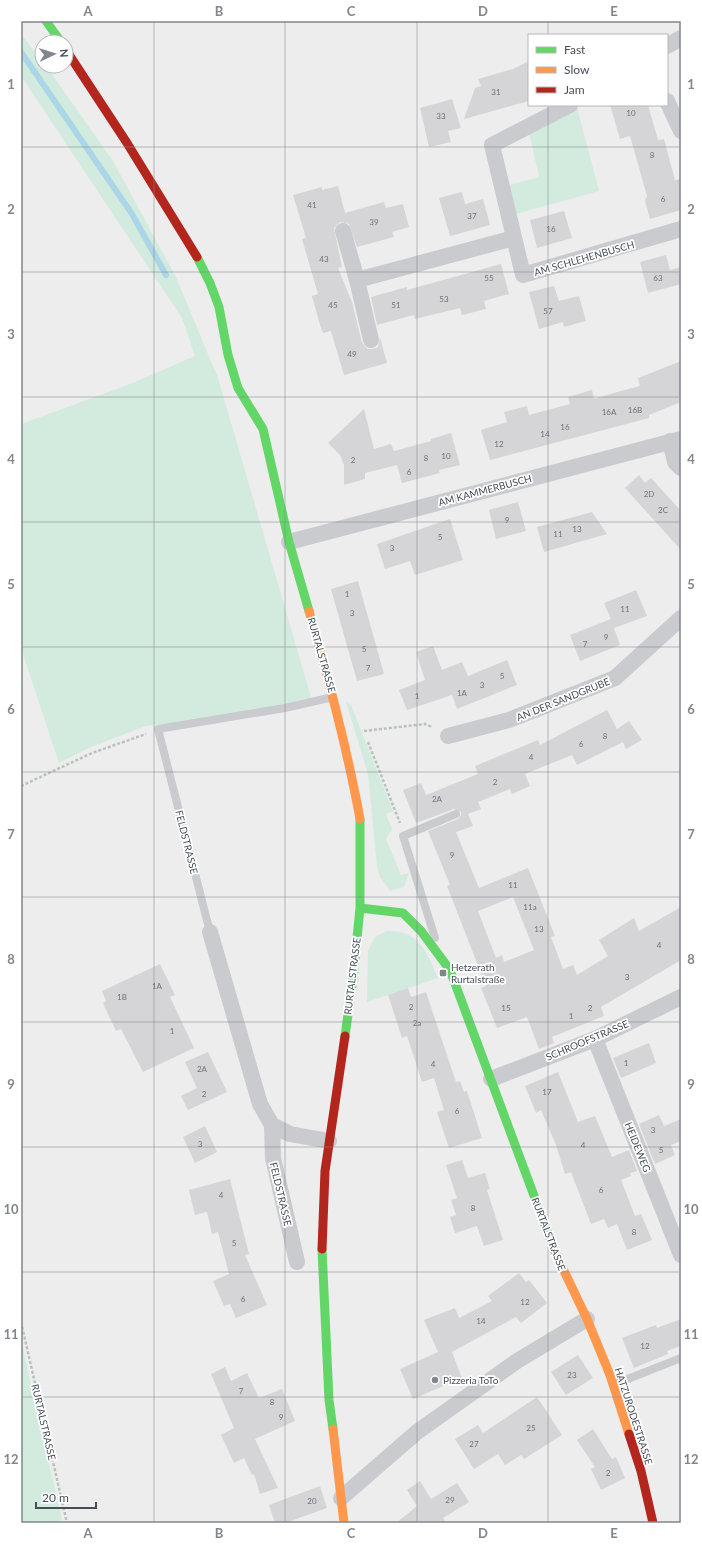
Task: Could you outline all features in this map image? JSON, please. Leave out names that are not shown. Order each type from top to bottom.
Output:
[{"type":"street","points":[[46,21],[55,34]]},
{"type":"street","points":[[668,45],[681,38]]},
{"type":"street","name":"RURTALSTRASSE","points":[[74,62],[127,143],[199,261],[219,307],[228,355],[238,388],[263,429],[290,542],[334,697],[360,820],[360,908],[353,979],[329,1141],[321,1263],[329,1400],[344,1523]]},
{"type":"street","points":[[668,103],[681,131]]},
{"type":"street","name":"AM SCHLEHENBUSCH","points":[[568,106],[492,145],[524,275],[681,229]]},
{"type":"street","points":[[343,231],[357,280],[371,340]]},
{"type":"street","points":[[357,280],[514,238]]},
{"type":"street","points":[[675,440],[675,462],[681,468]]},
{"type":"street","name":"AM KAMMERBUSCH","points":[[290,542],[675,440]]},
{"type":"street","name":"AN DER SANDGRUBE","points":[[448,736],[510,720],[615,678],[681,618]]},
{"type":"street","name":"RURTALSTRASSE","points":[[360,908],[403,914],[421,931],[450,970],[559,1263],[587,1318]]},
{"type":"street","name":"FELDSTRASSE","points":[[210,932],[260,1104],[272,1125],[273,1158],[297,1262]]},
{"type":"street","name":"SCHROOFSTRASSE","points":[[491,1079],[595,1039],[681,997]]},
{"type":"street","name":"HEIDEWEG","points":[[595,1039],[681,1255]]},
{"type":"street","points":[[272,1125],[290,1134],[329,1141]]},
{"type":"street","points":[[341,1498],[417,1432],[517,1361],[587,1318]]},
{"type":"street","name":"HATZURODESTRASSE","points":[[587,1318],[613,1385],[637,1458],[653,1523]]},
{"type":"lane","points":[[158,729],[285,708],[334,697]]},
{"type":"lane","name":"FELDSTRASSE","points":[[158,729],[210,932]]},
{"type":"lane","points":[[441,956],[403,836],[456,814]]},
{"type":"lane","points":[[613,1385],[681,1358]]},
{"type":"path","points":[[361,725],[364,732],[426,724],[448,736]]},
{"type":"path","points":[[21,786],[92,753],[158,729]]},
{"type":"path","points":[[367,740],[402,828],[403,836]]},
{"type":"path","name":"RURTALSTRASSE","points":[[21,1322],[67,1523]]},
{"type":"green space","points":[[21,34],[34,51],[34,74],[52,74],[113,161],[176,277],[218,378],[311,697],[308,700],[242,715],[146,726],[91,747],[59,763],[21,648],[21,424],[130,384],[195,356],[182,318],[21,76]]},
{"type":"green space","points":[[577,107],[599,191],[516,214],[509,185],[539,177],[529,132]]},
{"type":"green space","points":[[346,702],[351,705],[393,811],[386,814],[392,829],[386,839],[401,875],[409,873],[404,887],[390,891],[380,877],[377,867],[368,774]]},
{"type":"green space","points":[[386,931],[397,931],[414,938],[430,959],[438,978],[367,1002],[368,950],[375,937]]},
{"type":"green space","points":[[21,1340],[62,1520],[54,1523],[21,1523]]},
{"type":"building","points":[[528,62],[528,101],[464,119],[475,88],[481,86],[478,79],[513,69]]},
{"type":"building","points":[[452,99],[461,128],[448,131],[451,142],[429,147],[420,108]]},
{"type":"building","points":[[610,106],[648,106],[658,140],[664,139],[675,180],[681,179],[681,210],[650,219],[645,201],[647,196],[630,136],[620,139]]},
{"type":"building","points":[[338,186],[345,213],[384,202],[386,208],[403,204],[409,227],[392,232],[394,237],[357,247],[349,224],[340,222],[334,228],[342,267],[338,268],[352,302],[362,343],[368,349],[373,349],[378,347],[380,338],[387,363],[344,375],[331,331],[323,333],[320,325],[312,296],[318,294],[302,239],[306,238],[293,195],[322,187],[322,190]]},
{"type":"building","points":[[462,192],[465,204],[483,199],[490,225],[450,236],[439,198]]},
{"type":"building","points":[[564,211],[572,238],[537,248],[530,220]]},
{"type":"building","points":[[666,255],[670,270],[681,267],[681,284],[648,293],[640,262]]},
{"type":"building","points":[[501,264],[509,294],[484,301],[486,309],[462,315],[460,308],[415,319],[414,315],[377,325],[371,297],[407,287],[407,290]]},
{"type":"building","points":[[554,286],[559,301],[579,296],[586,321],[564,327],[563,322],[539,329],[529,292]]},
{"type":"building","points":[[681,361],[681,402],[649,415],[649,418],[490,460],[481,430],[507,422],[504,412],[527,406],[529,415],[570,404],[568,397],[592,390],[594,399],[640,386],[638,378]]},
{"type":"building","points":[[364,409],[374,449],[391,444],[394,451],[431,441],[431,439],[451,433],[460,465],[439,470],[440,473],[402,483],[397,465],[365,473],[365,479],[344,485],[344,465],[340,455],[328,443]]},
{"type":"building","points":[[639,475],[645,483],[651,478],[681,511],[681,550],[625,488]]},
{"type":"building","points":[[518,502],[526,531],[496,539],[489,510]]},
{"type":"building","points":[[592,512],[607,534],[544,552],[537,527]]},
{"type":"building","points":[[450,519],[463,560],[415,575],[410,561],[385,569],[377,544]]},
{"type":"building","points":[[358,581],[384,674],[357,681],[331,589]]},
{"type":"building","points":[[636,590],[647,616],[614,628],[620,645],[580,661],[570,635],[611,619],[604,603]]},
{"type":"building","points":[[433,646],[442,670],[462,662],[468,676],[507,660],[517,685],[457,709],[452,695],[407,710],[399,690],[425,680],[416,652]]},
{"type":"building","points":[[607,710],[617,729],[629,721],[642,740],[626,749],[623,742],[577,765],[572,755],[525,774],[530,786],[512,794],[510,789],[478,802],[481,809],[468,814],[473,826],[456,832],[479,888],[528,868],[555,936],[551,937],[563,969],[573,965],[577,975],[608,956],[599,940],[634,918],[639,931],[681,907],[681,960],[601,1007],[604,1016],[552,1037],[554,1043],[539,1049],[527,1017],[497,1028],[481,988],[486,986],[447,886],[450,885],[428,831],[458,819],[461,812],[454,809],[416,823],[403,790],[421,783],[426,795],[478,774],[475,766],[538,740],[540,745]],"holes":[[[513,897],[534,950],[504,962],[502,955],[496,958],[478,911]]]},
{"type":"building","points":[[160,964],[175,995],[170,997],[194,1048],[143,1072],[121,1029],[116,1031],[103,1003],[106,1001],[102,991]]},
{"type":"building","points":[[408,988],[411,997],[426,992],[456,1082],[460,1081],[464,1092],[467,1091],[482,1138],[449,1148],[437,1112],[444,1110],[434,1078],[422,1082],[407,1036],[402,1038],[388,995]]},
{"type":"building","points":[[649,1043],[656,1063],[621,1078],[613,1058]]},
{"type":"building","points":[[208,1052],[227,1092],[188,1110],[181,1096],[197,1088],[185,1062]]},
{"type":"building","points":[[558,1072],[578,1122],[595,1116],[612,1157],[629,1150],[637,1171],[630,1173],[631,1176],[621,1180],[635,1216],[641,1214],[652,1240],[627,1250],[617,1224],[608,1228],[604,1219],[591,1224],[571,1172],[565,1174],[556,1145],[541,1110],[536,1113],[525,1086]]},
{"type":"building","points":[[659,1115],[664,1126],[681,1119],[681,1141],[671,1145],[675,1155],[655,1164],[639,1124]]},
{"type":"building","points":[[205,1126],[217,1152],[195,1163],[183,1137]]},
{"type":"building","points":[[462,1160],[468,1178],[485,1173],[490,1189],[487,1190],[503,1240],[484,1246],[477,1226],[455,1233],[450,1217],[456,1215],[451,1200],[457,1198],[446,1165]]},
{"type":"building","points":[[230,1179],[249,1254],[245,1255],[267,1305],[236,1318],[230,1304],[224,1306],[213,1281],[229,1274],[218,1232],[212,1234],[207,1212],[195,1215],[189,1190]]},
{"type":"building","points":[[519,1273],[526,1282],[529,1280],[547,1303],[521,1323],[516,1317],[452,1352],[462,1378],[413,1399],[400,1369],[438,1352],[424,1320],[455,1308],[459,1318],[492,1301],[488,1296]]},
{"type":"building","points":[[681,1319],[681,1346],[667,1351],[668,1354],[634,1368],[622,1338],[656,1325],[657,1328]]},
{"type":"building","points":[[578,1355],[593,1378],[566,1395],[551,1372]]},
{"type":"building","points":[[225,1367],[231,1381],[247,1373],[259,1398],[282,1389],[295,1421],[255,1439],[278,1488],[260,1494],[254,1474],[252,1475],[244,1458],[234,1463],[221,1435],[234,1428],[211,1374]]},
{"type":"building","points":[[537,1397],[562,1435],[524,1459],[521,1455],[505,1465],[498,1454],[474,1469],[455,1439],[478,1425],[483,1433]]},
{"type":"building","points":[[593,1429],[612,1459],[616,1457],[625,1478],[601,1490],[591,1469],[595,1467],[577,1440]]},
{"type":"building","points":[[420,1481],[431,1499],[457,1483],[469,1502],[443,1518],[446,1523],[396,1523],[417,1506],[407,1490]]},
{"type":"building","points":[[320,1486],[327,1508],[285,1523],[275,1523],[269,1505]]},
{"type":"waterway","points":[[21,52],[132,214],[166,275]]},
{"type":"traffic: fast","points":[[46,21],[55,34]]},
{"type":"traffic: fast","points":[[197,257],[210,283],[219,307],[228,355],[238,388],[263,429],[289,542],[309,611]]},
{"type":"traffic: fast","points":[[345,1036],[353,979],[360,908],[360,819]]},
{"type":"traffic: fast","points":[[360,908],[403,913],[421,931],[450,970],[555,1252]]},
{"type":"traffic: fast","points":[[322,1249],[329,1400],[333,1429]]},
{"type":"traffic: slow","points":[[309,611],[337,714],[360,819]]},
{"type":"traffic: slow","points":[[555,1252],[587,1319],[610,1375],[629,1434]]},
{"type":"traffic: slow","points":[[333,1429],[344,1523]]},
{"type":"traffic: jam","points":[[74,62],[127,143],[197,257]]},
{"type":"traffic: jam","points":[[322,1249],[325,1171],[345,1036]]},
{"type":"traffic: jam","points":[[629,1434],[641,1471],[653,1523]]},
{"type":"place","name":"Hetzerath Rurtalstraße","points":[[443,973]]},
{"type":"place","name":"Pizzeria ToTo","points":[[435,1380]]}]
